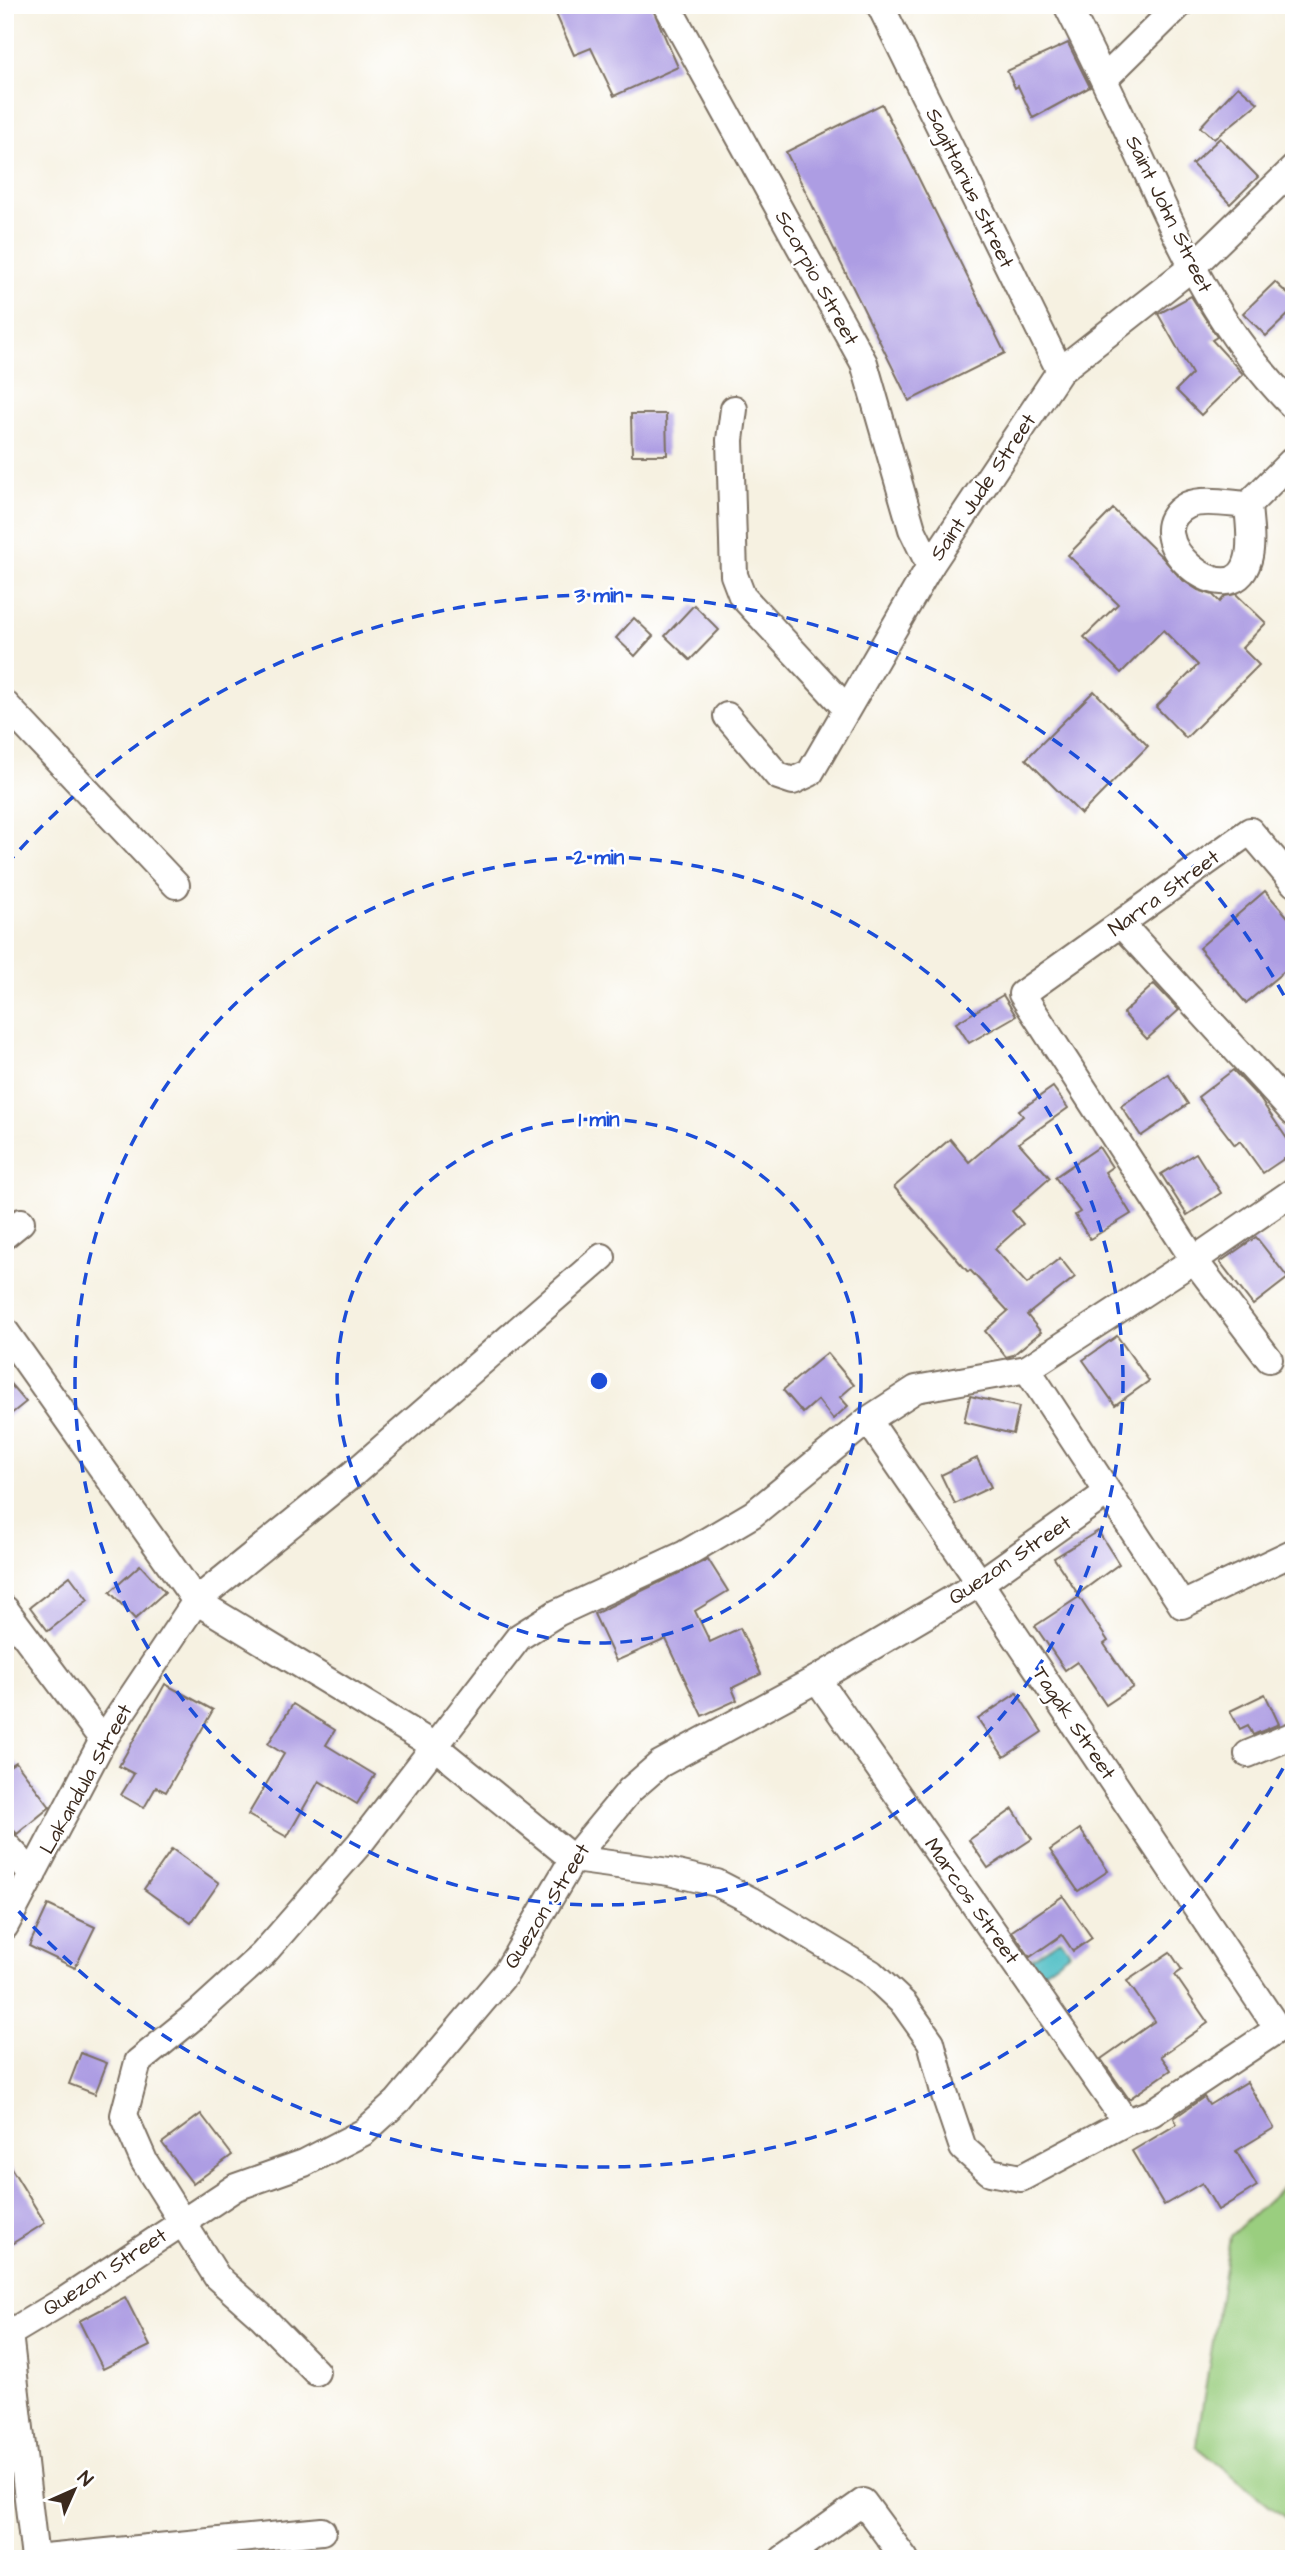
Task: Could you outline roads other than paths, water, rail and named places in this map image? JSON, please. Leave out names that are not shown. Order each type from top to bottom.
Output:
[{"type":"street","name":"Scorpio Street","points":[[667,5],[864,363],[912,529],[930,566]]},
{"type":"street","name":"Sagittarius Street","points":[[880,5],[1060,371]]},
{"type":"street","name":"Saint John Street","points":[[1067,5],[1191,268],[1234,338],[1271,384],[1294,407]]},
{"type":"street","points":[[1104,79],[1179,5]]},
{"type":"street","name":"Saint Jude Street","points":[[727,716],[778,776],[793,781],[810,774],[930,566],[1060,371],[1191,268],[1294,168]]},
{"type":"street","points":[[734,409],[730,440],[734,575],[738,586],[742,596],[846,708]]},
{"type":"street","points":[[1248,505],[1294,459]]},
{"type":"street","points":[[5,704],[176,884]]},
{"type":"street","name":"Narra Street","points":[[1194,1260],[1022,994],[1250,831],[1294,883]]},
{"type":"street","points":[[1121,924],[1294,1113]]},
{"type":"street","points":[[316,2372],[218,2277],[144,2161],[124,2115],[138,2062],[197,2014],[263,1954],[360,1843],[519,1637],[557,1613],[685,1554],[753,1514],[868,1420],[916,1389],[1027,1369],[1294,1191]]},
{"type":"street","name":"Lakandula Street","points":[[5,1926],[103,1740],[196,1601],[354,1473],[602,1257]]},
{"type":"street","points":[[1194,1260],[1269,1359]]},
{"type":"street","points":[[5,1331],[196,1601],[433,1745],[573,1859],[669,1872],[717,1883],[871,1973],[904,2004],[931,2042],[963,2148],[990,2172],[1021,2178],[1126,2122],[1152,2113],[1286,2032]]},
{"type":"street","points":[[1027,1369],[1182,1605],[1294,1552]]},
{"type":"street","name":"Tagak Street","points":[[868,1420],[1286,2032]]},
{"type":"street","name":"Quezon Street","points":[[7,2334],[65,2301],[236,2187],[304,2163],[364,2132],[398,2101],[506,1973],[573,1859],[630,1790],[660,1764],[817,1679],[981,1583],[1107,1493]]},
{"type":"street","points":[[5,1609],[103,1740]]},
{"type":"street","name":"Marcos Street","points":[[817,1679],[1126,2122]]},
{"type":"street","points":[[1248,1754],[1294,1735]]},
{"type":"street","points":[[5,1844],[33,1874]]},
{"type":"street","points":[[7,2334],[35,2559],[322,2531]]},
{"type":"street","points":[[783,2559],[863,2502],[905,2559]]},
{"type":"water","points":[[1061,1939],[1070,1952],[1041,1973],[1031,1959]]}]
